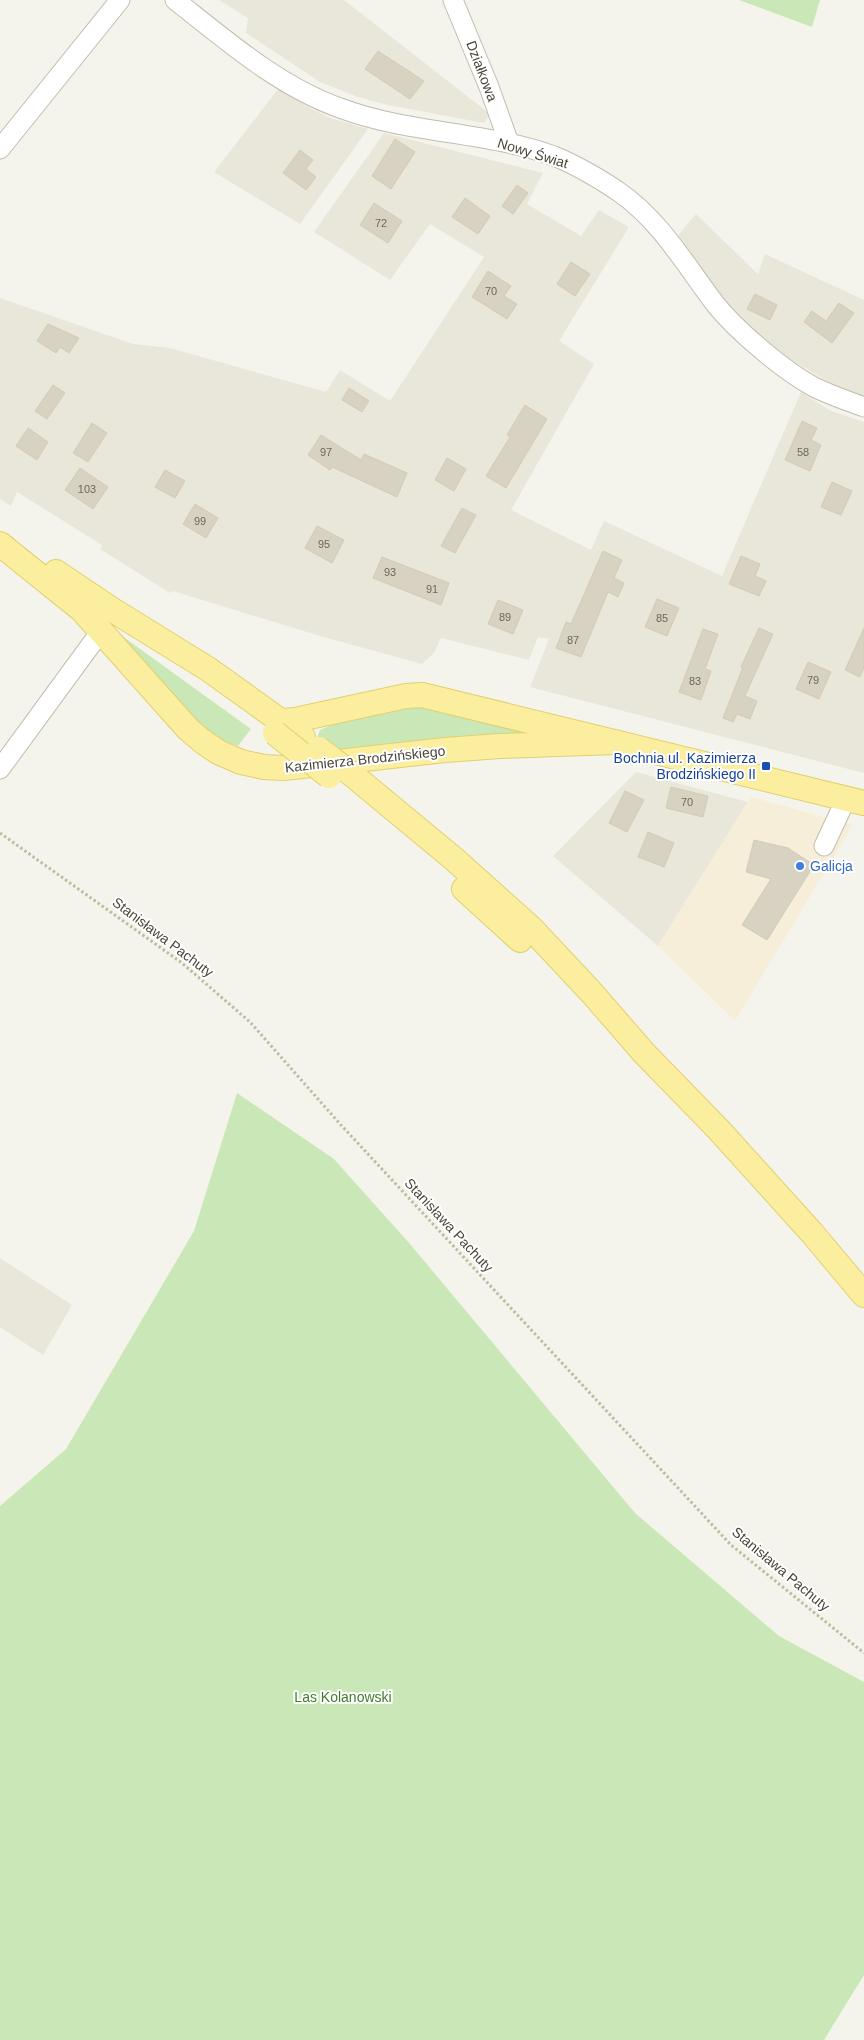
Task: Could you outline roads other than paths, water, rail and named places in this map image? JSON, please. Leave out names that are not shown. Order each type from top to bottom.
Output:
[{"type":"main road","points":[[0,536],[111,609],[279,727],[339,774]]},
{"type":"main road","name":"Kazimierza Brodzińskiego","points":[[0,544],[82,610],[188,729],[218,752],[240,762],[264,767],[284,768],[454,749],[615,742]]},
{"type":"main road","name":"Kazimierza Brodzińskiego","points":[[279,727],[343,710],[406,696],[422,695],[855,801]]},
{"type":"main road","points":[[279,727],[303,737],[339,774],[644,1052],[812,1232],[864,1295]]},
{"type":"street","points":[[0,149],[120,0]]},
{"type":"street","name":"Nowy Świat","points":[[175,0],[246,55],[292,84],[341,109],[385,121],[509,143],[554,156],[576,166],[619,192],[644,212],[663,233],[717,306],[752,341],[782,365],[814,386],[864,407]]},
{"type":"street","name":"Działkowa","points":[[454,0],[489,86],[509,143]]},
{"type":"street","points":[[0,769],[101,630]]},
{"type":"street","points":[[824,846],[855,801]]},
{"type":"place","name":"Bochnia ul. Kazimierza Brodzińskiego II","points":[[766,766]]},
{"type":"place","name":"Galicja","points":[[800,866]]},
{"type":"park label","name":"Las Kolanowski","points":[[343,1697]]}]
